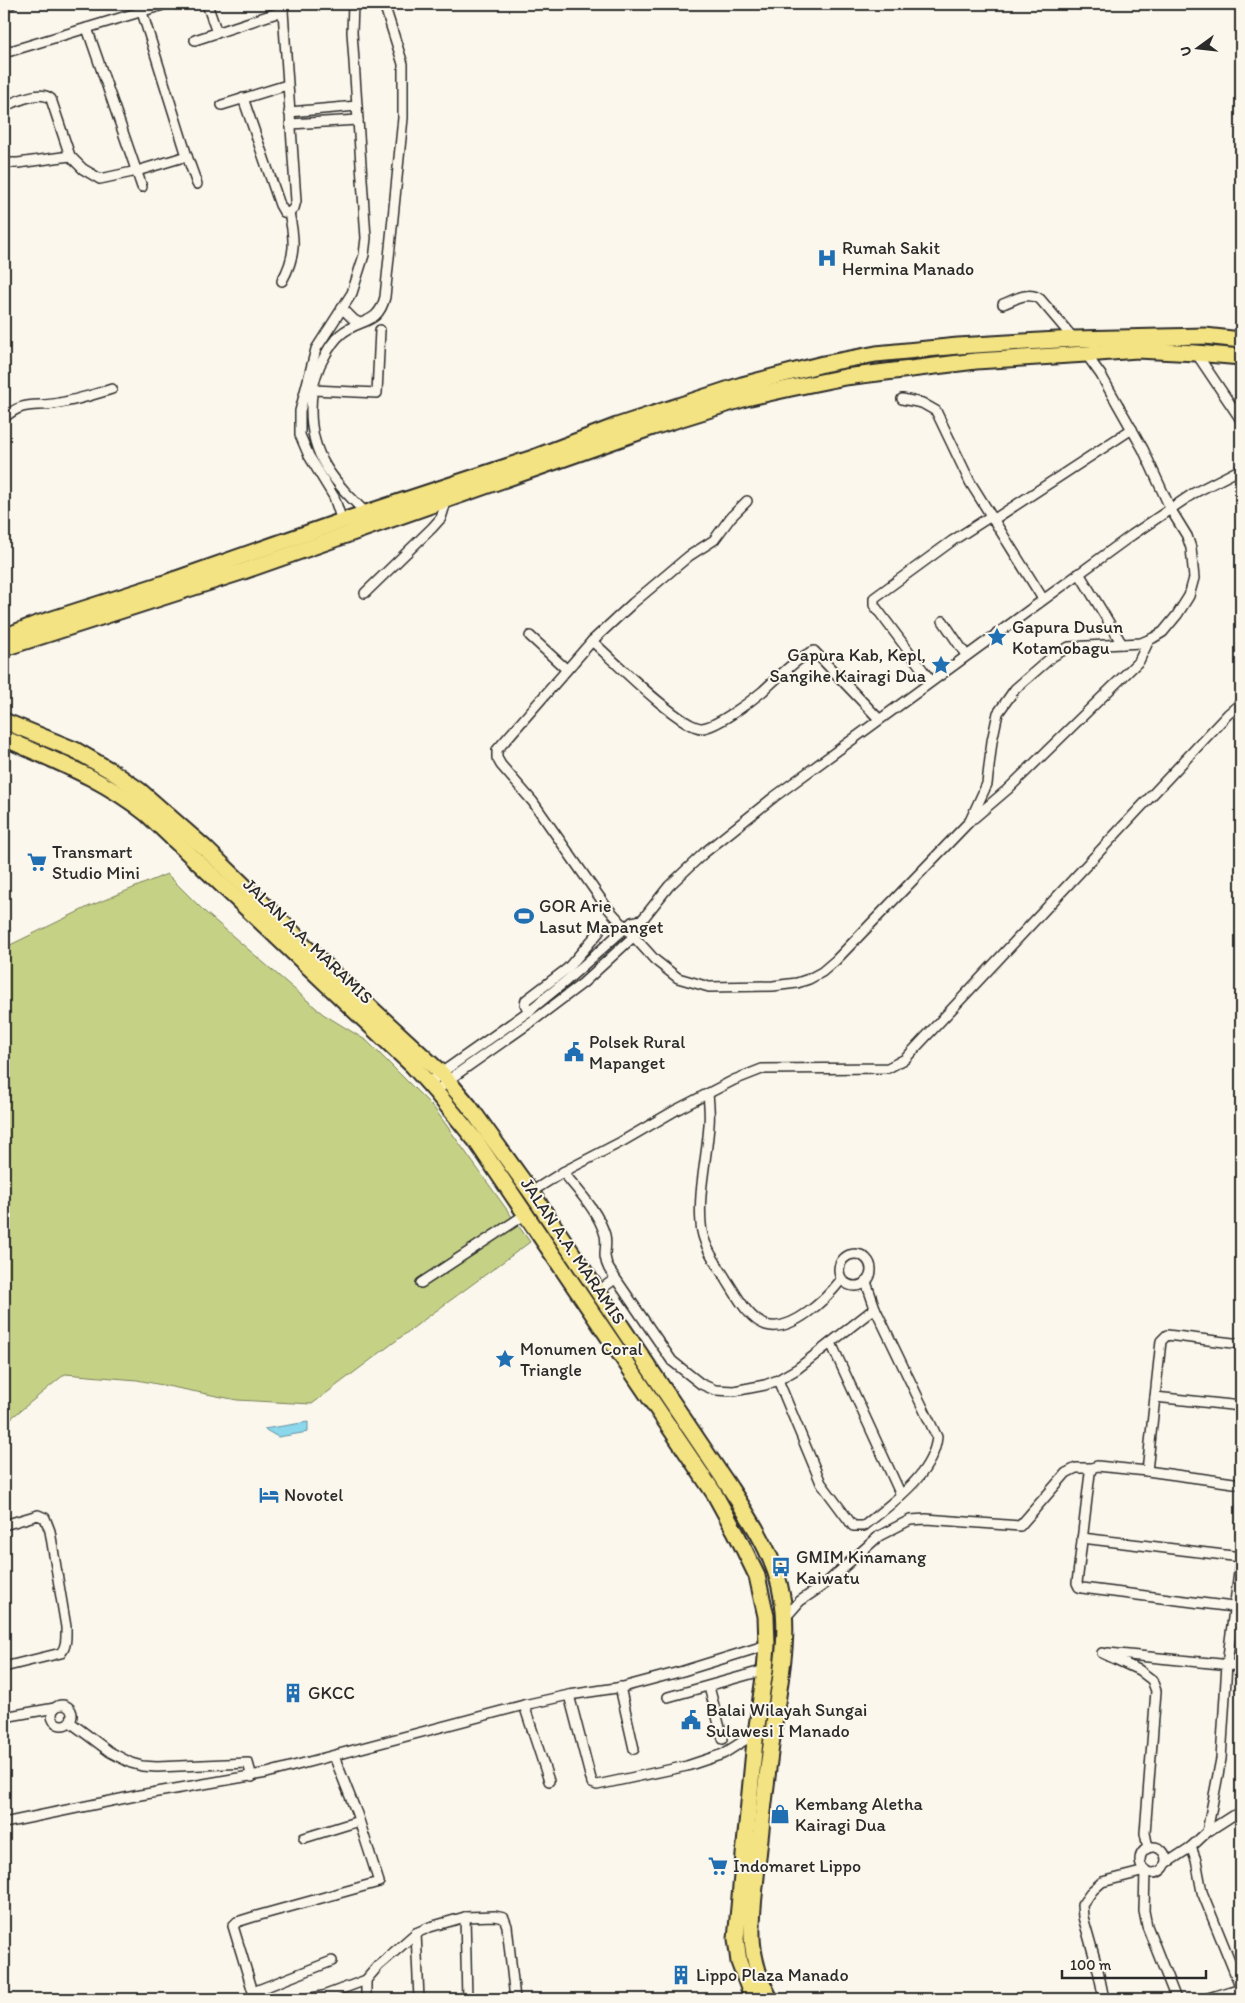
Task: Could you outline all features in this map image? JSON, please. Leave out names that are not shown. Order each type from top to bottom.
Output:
[{"type":"highway","points":[[4,648],[35,631],[342,521],[533,458],[617,426],[786,373],[876,354],[1074,339],[1205,336],[1241,340]]},
{"type":"highway","points":[[4,636],[35,631],[241,572],[653,427],[746,398],[845,377],[976,361],[1137,350],[1241,357]]},
{"type":"highway","points":[[4,721],[75,750],[113,772],[151,799],[269,910],[329,970],[444,1077],[469,1106],[531,1192],[714,1463],[758,1532],[782,1594],[785,1618],[781,1668],[765,1786],[751,1928],[754,1963],[770,1999]]},
{"type":"highway","name":"JALAN A.A. MARAMIS","points":[[4,738],[87,774],[128,798],[433,1088],[476,1141],[714,1492],[757,1576],[766,1616],[767,1645],[765,1670],[756,1733],[736,1938],[739,1962],[753,1999]]},
{"type":"street","points":[[4,7],[11,4]]},
{"type":"street","points":[[207,4],[217,33]]},
{"type":"street","points":[[342,521],[334,497],[309,456],[300,435],[300,411],[316,349],[352,293],[364,255],[366,238],[352,32],[353,4]]},
{"type":"street","points":[[366,513],[333,477],[316,448],[311,429],[312,390],[318,370],[332,342],[349,328],[377,316],[382,308],[385,297],[402,118],[403,64],[384,4]]},
{"type":"street","points":[[4,53],[162,5]]},
{"type":"street","points":[[195,40],[284,8],[287,85],[296,201],[294,208],[289,213]]},
{"type":"street","points":[[142,12],[197,184]]},
{"type":"street","points":[[87,28],[142,188]]},
{"type":"street","points":[[222,105],[287,85]]},
{"type":"street","points":[[4,106],[39,96],[48,96],[51,99],[70,156],[83,169],[100,179],[137,171],[187,156]]},
{"type":"street","points":[[244,98],[280,205],[284,212],[289,213]]},
{"type":"street","points":[[289,112],[357,106]]},
{"type":"street","points":[[290,124],[358,120]]},
{"type":"street","points":[[4,163],[70,156]]},
{"type":"street","points":[[282,281],[290,266],[294,239],[289,213]]},
{"type":"street","points":[[1004,304],[1025,295],[1035,296],[1040,299],[1074,339]]},
{"type":"street","points":[[342,308],[354,320],[360,323]]},
{"type":"street","points":[[312,390],[377,393],[380,330]]},
{"type":"street","points":[[1196,353],[1241,420]]},
{"type":"street","points":[[970,822],[987,784],[992,741],[998,713],[1015,689],[1053,656],[1069,647],[1141,643],[1163,632],[1189,596],[1194,578],[1187,536],[1171,510],[1143,448],[1101,375],[1086,354]]},
{"type":"street","points":[[4,418],[15,409],[26,405],[57,404],[112,389]]},
{"type":"street","points":[[902,400],[922,403],[936,412],[962,466],[1042,599]]},
{"type":"street","points":[[931,681],[874,605],[874,598],[879,592],[952,541],[992,518],[1132,429]]},
{"type":"street","points":[[444,1077],[568,994],[633,937],[642,920],[669,886],[704,853],[768,801],[1132,535],[1194,493],[1241,469]]},
{"type":"street","points":[[364,593],[441,518],[447,499]]},
{"type":"street","points":[[747,501],[731,517],[714,540],[689,556],[632,603],[592,641],[497,750],[497,758],[533,802],[585,878],[633,937],[656,960],[678,978],[694,984],[709,987],[797,983],[822,972],[836,960],[970,822],[1008,789],[1139,661],[1149,640]]},
{"type":"street","points":[[1079,573],[1122,644]]},
{"type":"street","points":[[942,621],[966,655]]},
{"type":"street","points":[[530,636],[566,669]]},
{"type":"street","points":[[592,641],[662,704],[686,724],[694,727],[708,726],[738,709],[802,658],[814,651],[879,719]]},
{"type":"street","points":[[531,1192],[563,1172],[621,1142],[676,1110],[734,1080],[762,1069],[804,1067],[888,1068],[905,1059],[1228,714],[1241,703]]},
{"type":"street","points":[[433,1088],[444,1077],[566,981],[625,927],[632,922],[642,920]]},
{"type":"street","points":[[529,1011],[525,1004],[526,1000],[568,968],[600,932]]},
{"type":"street","points":[[708,1094],[709,1125],[700,1225],[712,1256],[740,1299],[753,1316],[765,1324],[776,1326],[790,1322],[808,1312],[841,1280]]},
{"type":"street","points":[[563,1172],[593,1210],[600,1222],[605,1238],[604,1258],[615,1279],[672,1361],[701,1384],[715,1390],[734,1391],[765,1385],[778,1380],[797,1369],[874,1308]]},
{"type":"street","points":[[421,1283],[526,1214]]},
{"type":"street","points":[[860,1254],[870,1263],[871,1270],[866,1282],[860,1286],[847,1285],[841,1280],[838,1267],[841,1260],[846,1256],[860,1254]]},
{"type":"street","points":[[597,1292],[615,1279]]},
{"type":"street","points":[[778,1380],[821,1483],[853,1526],[864,1526],[901,1495],[919,1476],[932,1457],[937,1437],[874,1308],[866,1282]]},
{"type":"street","points":[[1147,1471],[1160,1341],[1167,1335],[1241,1344]]},
{"type":"street","points":[[831,1343],[901,1495]]},
{"type":"street","points":[[1155,1397],[1241,1406]]},
{"type":"street","points":[[785,1618],[800,1601],[825,1584],[850,1559],[879,1536],[910,1520],[926,1519],[1020,1526],[1066,1473],[1076,1468],[1092,1468],[1097,1466],[1241,1484]]},
{"type":"street","points":[[1092,1468],[1077,1583],[1079,1587],[1238,1608]]},
{"type":"street","points":[[4,1525],[38,1515],[45,1518],[50,1531],[66,1627],[66,1640],[61,1653],[4,1667]]},
{"type":"street","points":[[1082,1538],[1241,1556],[1238,1608],[1227,1664],[1221,1758],[1207,1832]]},
{"type":"street","points":[[4,1823],[140,1795],[252,1776],[524,1705],[569,1695],[620,1687],[683,1671],[767,1645]]},
{"type":"street","points":[[1148,1848],[1146,1833],[1156,1691],[1152,1680],[1139,1670],[1102,1653],[1241,1666]]},
{"type":"street","points":[[668,1698],[765,1670]]},
{"type":"street","points":[[620,1687],[634,1749]]},
{"type":"street","points":[[709,1687],[723,1739]]},
{"type":"street","points":[[569,1695],[592,1783],[597,1785],[624,1781],[687,1766],[723,1754],[756,1733]]},
{"type":"street","points":[[4,1717],[55,1708],[62,1705],[69,1708],[72,1715],[70,1722]]},
{"type":"street","points":[[524,1705],[549,1781]]},
{"type":"street","points":[[55,1708],[53,1716],[57,1723],[66,1724],[70,1722]]},
{"type":"street","points":[[70,1722],[110,1752],[131,1763],[157,1767],[248,1763],[252,1776]]},
{"type":"street","points":[[332,1962],[255,1996],[233,1926],[237,1922],[253,1917],[379,1882],[359,1821],[334,1756]]},
{"type":"street","points":[[1104,1999],[1083,1917],[1082,1906],[1093,1890],[1102,1882],[1145,1871],[1157,1872],[1165,1864],[1191,1847],[1207,1832],[1232,1816],[1241,1814]]},
{"type":"street","points":[[304,1838],[359,1821]]},
{"type":"street","points":[[1165,1864],[1163,1852],[1156,1847],[1148,1848],[1140,1856],[1140,1865],[1145,1871],[1144,1911],[1147,1926],[1176,1999]]},
{"type":"street","points":[[1191,1847],[1196,1860],[1202,1892],[1241,1988],[1206,1999]]},
{"type":"street","points":[[306,1999],[322,1998],[366,1980],[378,1966],[416,1933],[465,1917],[495,1916],[504,1918],[509,1935],[515,1999]]},
{"type":"street","points":[[465,1917],[467,1999]]},
{"type":"street","points":[[416,1933],[419,1999]]},
{"type":"street","points":[[366,1980],[366,1999]]},
{"type":"green space","points":[[167,874],[205,912],[323,1014],[367,1041],[434,1108],[530,1242],[312,1404],[237,1400],[137,1380],[65,1374],[4,1424],[4,948],[90,906]]},
{"type":"water","points":[[308,1422],[308,1432],[278,1437],[264,1429]]},
{"type":"place","name":"Rumah Sakit Hermina Manado","points":[[827,258]]},
{"type":"place","name":"Gapura Dusun Kotamobagu","points":[[997,637]]},
{"type":"place","name":"Gapura Kab, Kepl, Sangihe Kairagi Dua","points":[[941,665]]},
{"type":"place","name":"Transmart Studio Mini","points":[[37,862]]},
{"type":"place","name":"GOR Arie Lasut Mapanget","points":[[524,916]]},
{"type":"place","name":"Polsek Rural Mapanget","points":[[574,1052]]},
{"type":"place","name":"Monumen Coral Triangle","points":[[505,1359]]},
{"type":"place","name":"Novotel","points":[[269,1495]]},
{"type":"place","name":"GMIM Kinamang Kaiwatu","points":[[781,1567]]},
{"type":"place","name":"GKCC","points":[[293,1693]]},
{"type":"place","name":"Balai Wilayah Sungai Sulawesi I Manado","points":[[691,1720]]},
{"type":"place","name":"Kembang Aletha Kairagi Dua","points":[[780,1814]]},
{"type":"place","name":"Indomaret Lippo","points":[[718,1866]]},
{"type":"place","name":"Lippo Plaza Manado","points":[[681,1975]]}]
